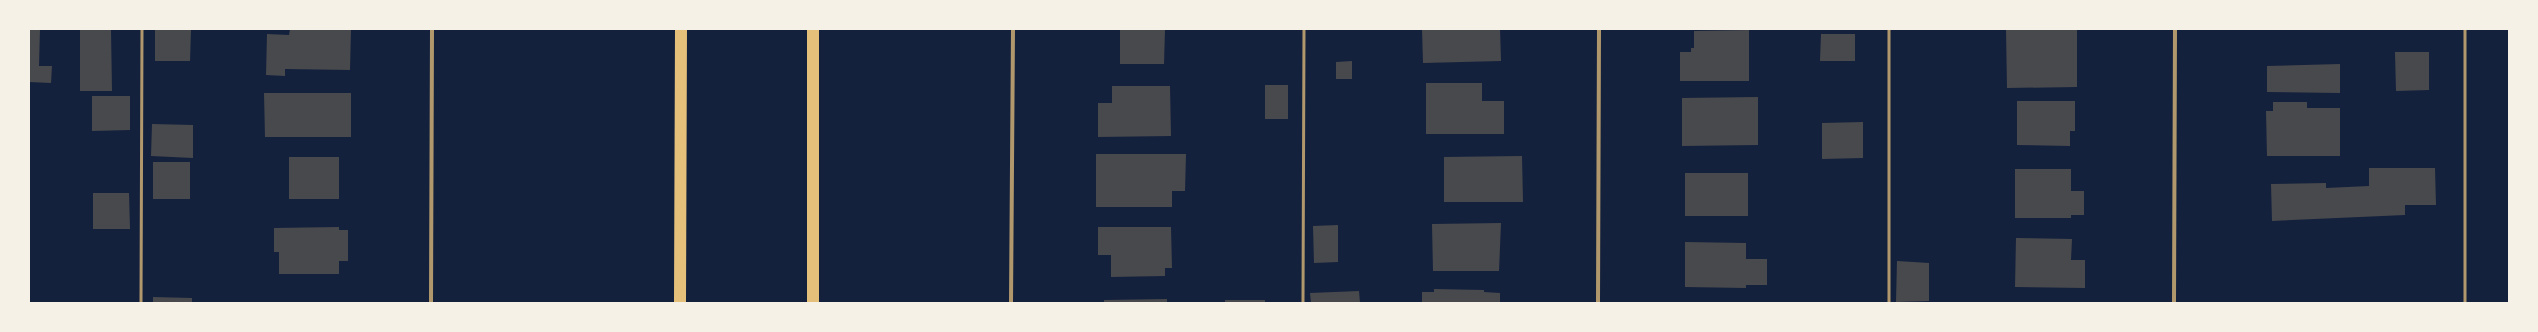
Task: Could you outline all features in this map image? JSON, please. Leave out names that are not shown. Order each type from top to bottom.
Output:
[{"type":"highway","points":[[680,29],[680,303]]},
{"type":"highway","points":[[813,29],[813,303]]},
{"type":"street","points":[[431,303],[432,29]]},
{"type":"street","points":[[1011,303],[1013,29]]},
{"type":"street","points":[[1598,303],[1599,29]]},
{"type":"street","points":[[2174,303],[2175,29]]},
{"type":"lane","points":[[141,303],[142,29]]},
{"type":"lane","points":[[1303,303],[1304,29]]},
{"type":"lane","points":[[1889,29],[1889,303]]},
{"type":"lane","points":[[2465,29],[2465,303]]},
{"type":"building","points":[[29,29],[40,29],[39,66],[52,66],[51,83],[29,82]]},
{"type":"building","points":[[290,29],[351,29],[350,70],[285,69],[285,76],[266,75],[267,34],[289,35]]},
{"type":"building","points":[[1120,29],[1165,29],[1164,64],[1120,64]]},
{"type":"building","points":[[1422,29],[1500,29],[1501,61],[1423,63]]},
{"type":"building","points":[[2006,29],[2077,29],[2077,87],[2007,88]]},
{"type":"building","points":[[80,30],[111,30],[112,91],[80,91]]},
{"type":"building","points":[[155,30],[191,30],[190,61],[155,61]]},
{"type":"building","points":[[1749,30],[1749,81],[1680,81],[1680,52],[1691,52],[1691,48],[1694,48],[1694,31]]},
{"type":"building","points":[[1821,34],[1855,34],[1855,61],[1820,61]]},
{"type":"building","points":[[2395,52],[2429,52],[2429,90],[2396,91]]},
{"type":"building","points":[[1352,61],[1352,79],[1336,79],[1336,62]]},
{"type":"building","points":[[2340,64],[2340,93],[2267,92],[2267,66]]},
{"type":"building","points":[[1426,83],[1482,83],[1482,101],[1504,101],[1504,134],[1426,134]]},
{"type":"building","points":[[1265,85],[1288,85],[1288,119],[1265,119]]},
{"type":"building","points":[[1112,86],[1170,86],[1171,136],[1098,137],[1098,103],[1112,103]]},
{"type":"building","points":[[264,93],[351,93],[351,137],[265,137]]},
{"type":"building","points":[[92,96],[130,96],[130,130],[92,131]]},
{"type":"building","points":[[1758,97],[1758,145],[1682,146],[1682,98]]},
{"type":"building","points":[[2017,101],[2075,101],[2075,131],[2070,131],[2070,146],[2017,145]]},
{"type":"building","points":[[2273,102],[2307,102],[2307,108],[2340,108],[2340,156],[2267,156],[2266,111],[2273,111]]},
{"type":"building","points":[[1863,122],[1863,158],[1822,159],[1822,123]]},
{"type":"building","points":[[152,124],[193,125],[193,158],[151,156]]},
{"type":"building","points":[[1096,154],[1186,154],[1185,191],[1172,191],[1172,207],[1096,207]]},
{"type":"building","points":[[1522,156],[1523,202],[1444,202],[1444,157]]},
{"type":"building","points":[[289,157],[339,157],[339,199],[289,199]]},
{"type":"building","points":[[153,162],[190,162],[190,199],[153,199]]},
{"type":"building","points":[[2369,168],[2435,168],[2436,205],[2405,205],[2405,215],[2272,221],[2271,184],[2326,183],[2326,188],[2369,186]]},
{"type":"building","points":[[2015,169],[2071,169],[2071,191],[2084,191],[2084,215],[2071,215],[2071,218],[2015,218]]},
{"type":"building","points":[[1685,173],[1748,173],[1748,216],[1685,216]]},
{"type":"building","points":[[93,193],[129,193],[130,229],[93,229]]},
{"type":"building","points":[[1501,223],[1499,271],[1433,271],[1432,224]]},
{"type":"building","points":[[1338,225],[1338,262],[1314,263],[1313,226]]},
{"type":"building","points":[[339,227],[339,230],[348,230],[348,261],[339,261],[339,274],[279,274],[279,252],[274,252],[274,228]]},
{"type":"building","points":[[1098,227],[1171,227],[1172,268],[1165,268],[1165,276],[1111,277],[1111,255],[1098,255]]},
{"type":"building","points":[[2016,238],[2072,239],[2071,260],[2085,260],[2085,288],[2015,287]]},
{"type":"building","points":[[1685,242],[1746,243],[1746,259],[1767,259],[1767,285],[1746,285],[1746,288],[1685,287]]},
{"type":"building","points":[[1897,261],[1929,263],[1929,301],[1896,302]]},
{"type":"building","points":[[1434,289],[1484,290],[1484,292],[1500,293],[1500,303],[1422,303],[1422,292],[1434,292]]},
{"type":"building","points":[[1359,291],[1360,303],[1311,303],[1310,293]]},
{"type":"building","points":[[153,297],[192,298],[192,303],[153,303]]},
{"type":"building","points":[[1167,299],[1167,303],[1104,303],[1104,300]]},
{"type":"building","points":[[1225,300],[1265,300],[1265,303],[1225,303]]}]
